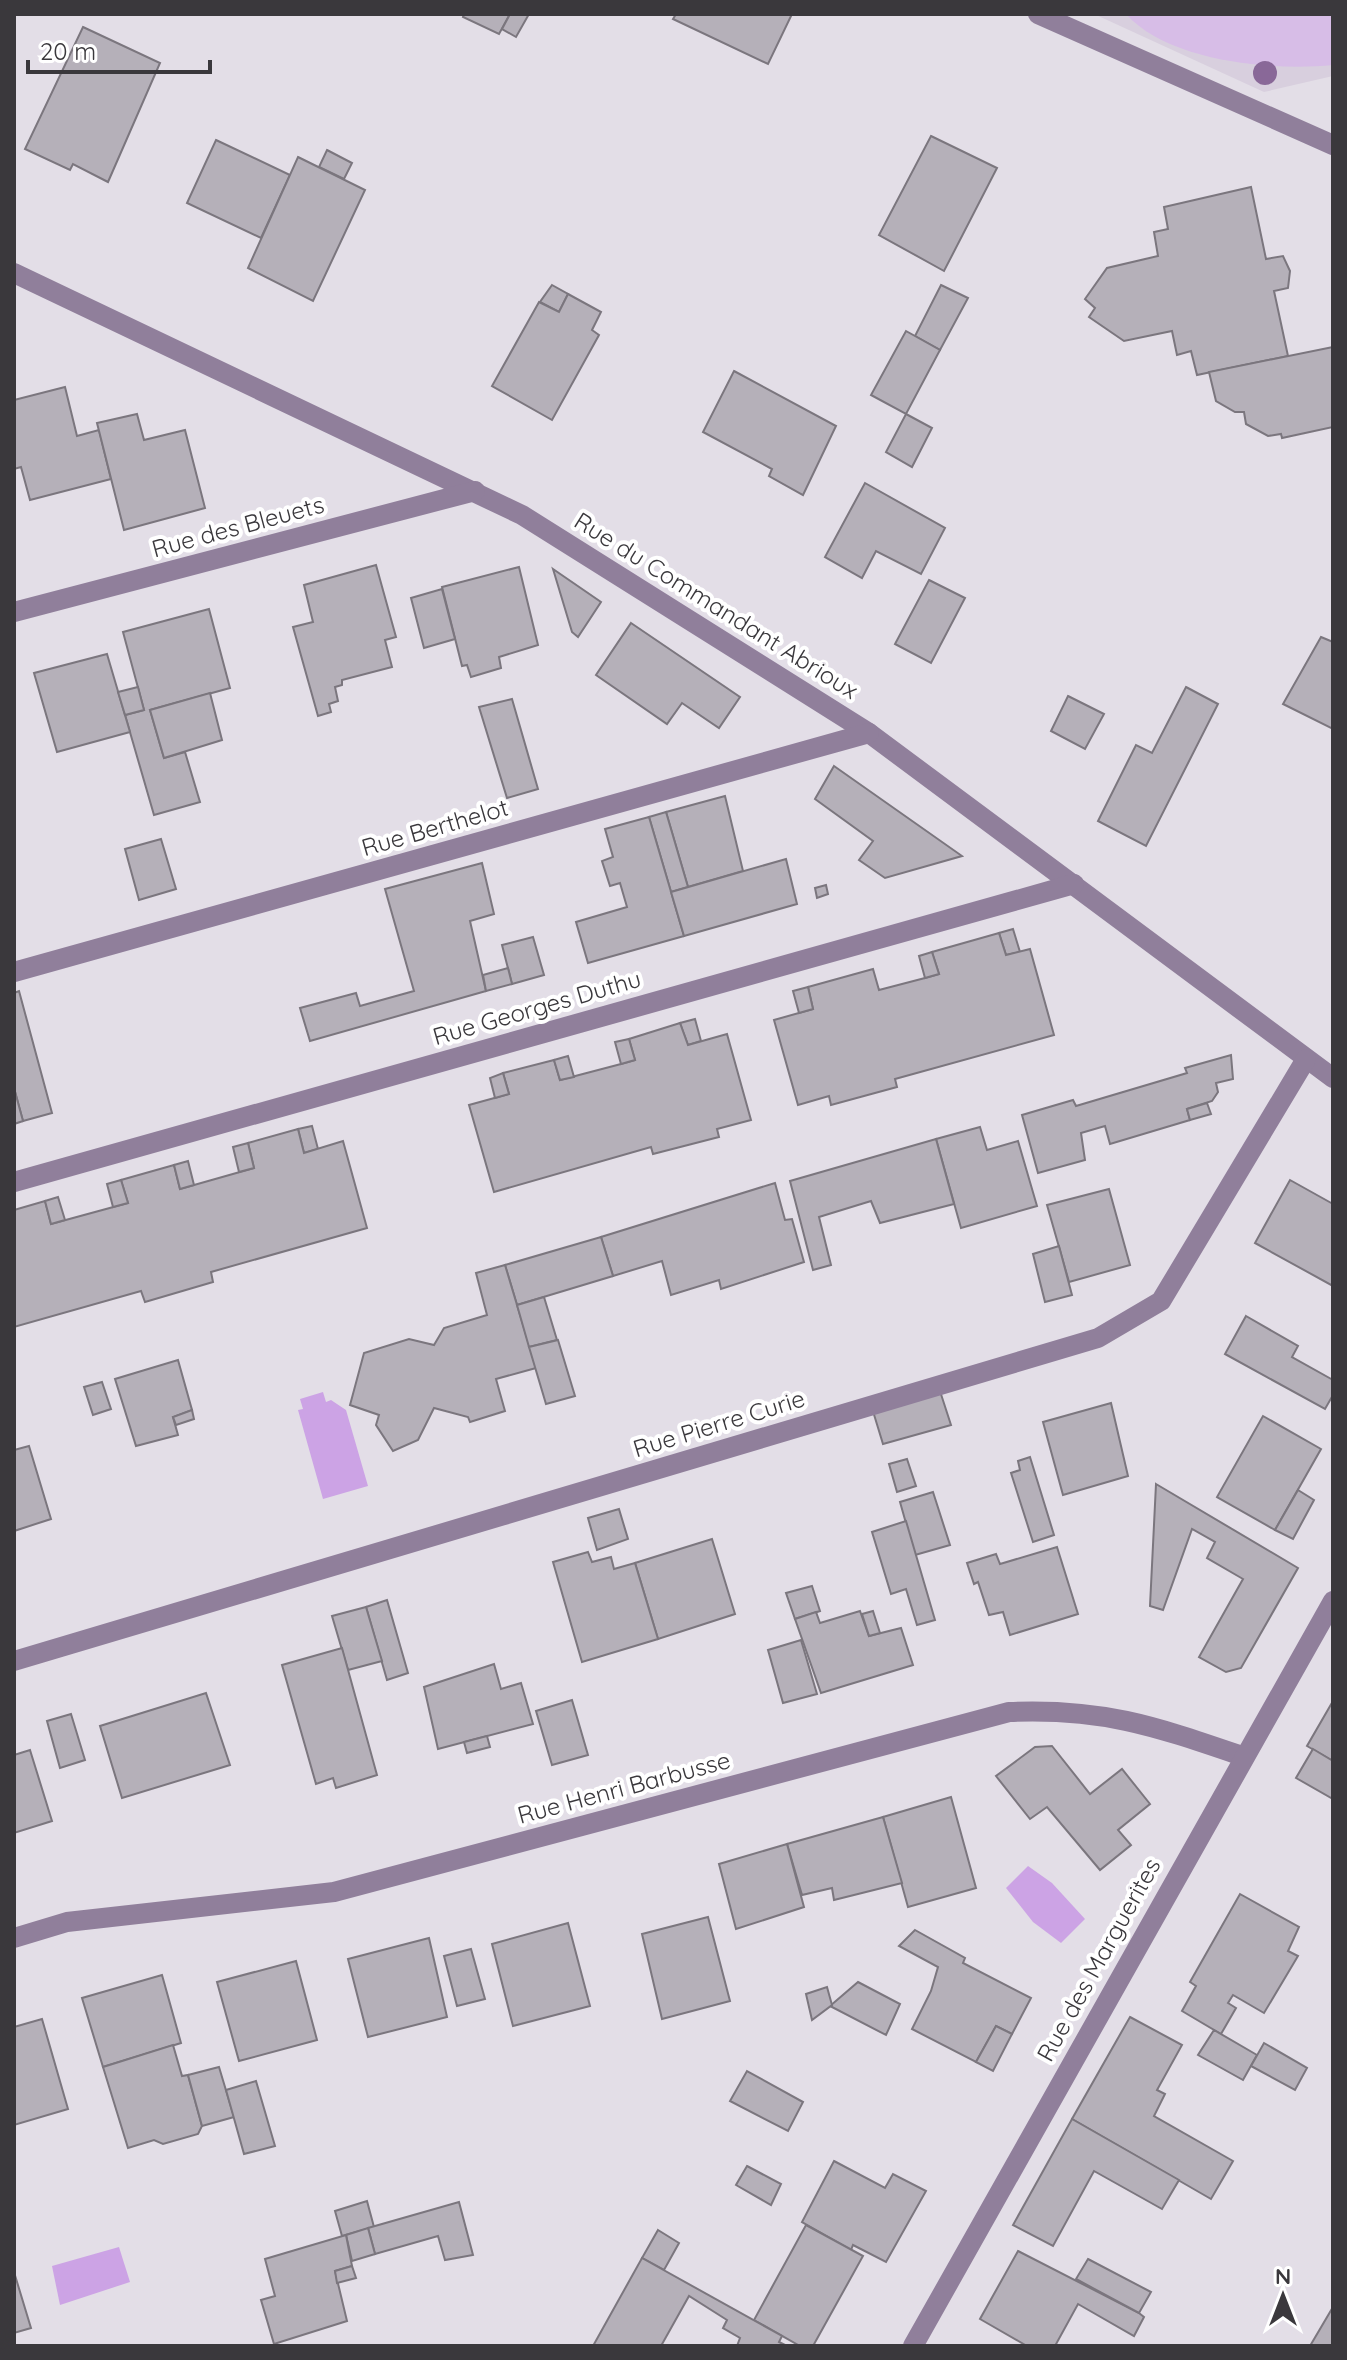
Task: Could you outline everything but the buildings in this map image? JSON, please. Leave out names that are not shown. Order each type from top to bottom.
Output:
[{"type":"street","points":[[1038,14],[1333,145]]},
{"type":"street","name":"Rue du Commandant Abrioux","points":[[14,273],[522,515],[869,733],[1333,1078]]},
{"type":"street","name":"Rue des Bleuets","points":[[14,612],[475,491]]},
{"type":"street","name":"Rue Berthelot","points":[[14,972],[869,733]]},
{"type":"street","name":"Rue Georges Duthu","points":[[14,1182],[1074,884]]},
{"type":"street","name":"Rue Pierre Curie","points":[[14,1661],[1098,1338],[1161,1301],[1306,1059]]},
{"type":"street","name":"Rue des Marguerites","points":[[913,2346],[1242,1756],[1333,1601]]},
{"type":"street","name":"Rue Henri Barbusse","points":[[14,1938],[67,1922],[334,1892],[1009,1712],[1060,1710],[1105,1714],[1157,1727],[1242,1756]]},
{"type":"shaded area","points":[[1094,14],[1333,14],[1333,76],[1264,92]]},
{"type":"shaded area","points":[[1126,14],[1333,14],[1333,65],[1281,66],[1223,60],[1168,43]]},
{"type":"shaded area","points":[[323,1392],[326,1402],[331,1400],[346,1410],[368,1486],[323,1499],[298,1410],[303,1409],[300,1399]]},
{"type":"shaded area","points":[[1028,1866],[1052,1883],[1085,1919],[1061,1943],[1033,1922],[1006,1888]]},
{"type":"shaded area","points":[[119,2247],[130,2282],[60,2305],[52,2266]]}]
